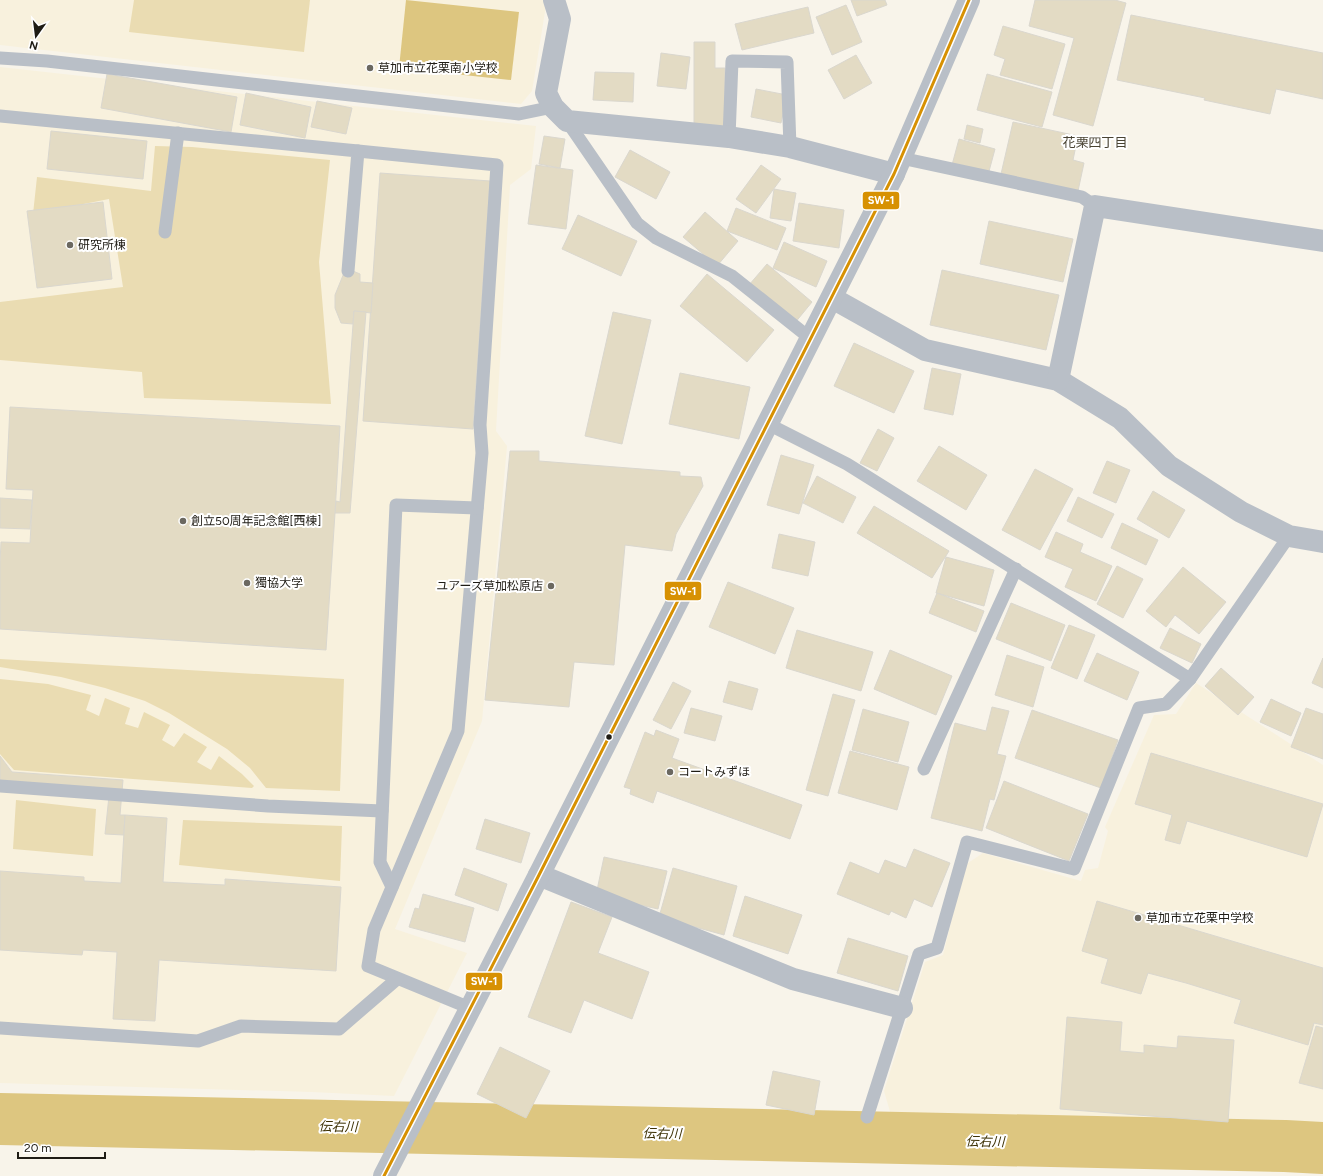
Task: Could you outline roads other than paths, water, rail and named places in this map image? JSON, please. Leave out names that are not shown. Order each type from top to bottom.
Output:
[{"type":"street","points":[[554,0],[560,18],[546,93],[560,114],[729,137],[898,166]]},
{"type":"street","points":[[384,1176],[415,1113],[539,875],[898,166],[969,0]]},
{"type":"street","points":[[1058,380],[1095,206],[1323,241]]},
{"type":"street","points":[[832,298],[926,350],[1058,380],[1120,418],[1169,466],[1241,512],[1289,536],[1323,542]]},
{"type":"street","points":[[539,875],[793,979],[902,1008]]},
{"type":"lane","points":[[0,58],[47,61],[519,114],[560,114],[637,223],[656,238],[732,276],[811,340]]},
{"type":"lane","points":[[729,137],[732,61],[787,62],[790,147]]},
{"type":"lane","points":[[0,116],[497,165],[480,425],[482,452],[458,732],[374,930],[368,966],[470,1008]]},
{"type":"lane","points":[[165,232],[178,134]]},
{"type":"lane","points":[[348,271],[358,151]]},
{"type":"lane","points":[[898,166],[1082,197],[1095,206]]},
{"type":"lane","points":[[768,424],[847,464],[1190,679]]},
{"type":"lane","points":[[392,887],[380,862],[396,505],[477,508]]},
{"type":"lane","points":[[867,1117],[919,954],[938,948],[967,842],[1074,869],[1139,708],[1166,704],[1190,679],[1289,536]]},
{"type":"lane","points":[[924,769],[1016,569]]},
{"type":"lane","points":[[0,786],[268,806],[382,811]]},
{"type":"lane","points":[[0,1028],[198,1041],[241,1026],[339,1029],[397,978]]},
{"type":"waterway","name":"伝右川","points":[[0,1119],[1323,1148]]},
{"type":"place","name":"草加市立花栗南小学校","points":[[370,68]]},
{"type":"place","name":"研究所棟","points":[[70,245]]},
{"type":"place","name":"創立50周年記念館[西棟]","points":[[183,521]]},
{"type":"place","name":"獨協大学","points":[[247,583]]},
{"type":"place","name":"ユアーズ草加松原店","points":[[551,586]]},
{"type":"place","name":"コートみずほ","points":[[670,772]]},
{"type":"place","name":"草加市立花栗中学校","points":[[1138,918]]},
{"type":"district","name":"花栗四丁目","points":[[1095,142]]}]
